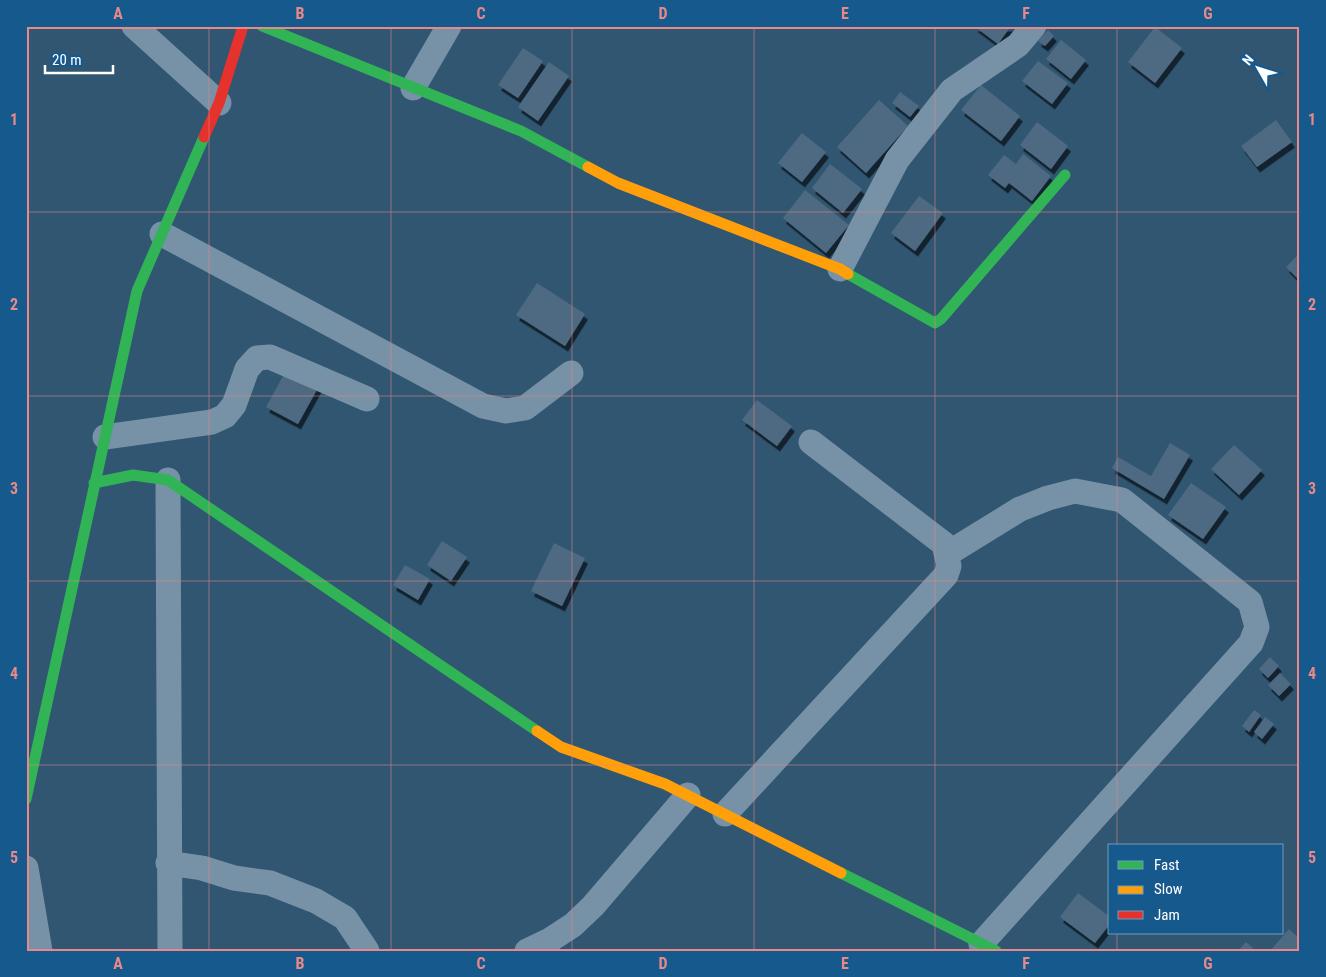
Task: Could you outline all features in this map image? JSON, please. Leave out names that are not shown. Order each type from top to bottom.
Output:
[{"type":"street","points":[[134,26],[219,103]]},
{"type":"street","points":[[26,799],[32,736],[105,437],[137,291],[219,103],[242,26]]},
{"type":"street","points":[[262,26],[521,131],[618,183],[840,269],[934,323],[941,319],[1065,175]]},
{"type":"street","points":[[413,88],[449,26]]},
{"type":"street","points":[[840,269],[897,160],[952,90],[1018,45],[1034,26]]},
{"type":"street","points":[[162,234],[483,406],[506,411],[525,408],[571,373]]},
{"type":"street","points":[[105,437],[212,422],[225,416],[234,404],[247,368],[257,358],[270,357],[367,399]]},
{"type":"street","points":[[725,814],[946,575],[949,566],[944,544],[811,442]]},
{"type":"street","points":[[94,482],[133,475],[168,480],[561,747],[665,784],[989,947],[1250,643],[1257,627],[1250,602],[1122,500],[1075,491],[1048,498],[1020,509],[947,554]]},
{"type":"street","points":[[168,480],[168,863],[170,951]]},
{"type":"street","points":[[528,951],[573,925],[593,906],[688,795]]},
{"type":"street","points":[[168,863],[202,868],[234,878],[270,883],[316,901],[345,918],[367,951]]},
{"type":"street","points":[[26,868],[40,951]]},
{"type":"building","points":[[974,26],[1011,26],[998,44]]},
{"type":"building","points":[[1155,27],[1182,48],[1155,83],[1128,62]]},
{"type":"building","points":[[1048,30],[1054,36],[1045,46],[1038,41]]},
{"type":"building","points":[[1061,40],[1086,60],[1071,79],[1046,59]]},
{"type":"building","points":[[523,48],[543,61],[518,98],[498,85]]},
{"type":"building","points":[[1038,61],[1068,83],[1052,104],[1022,81]]},
{"type":"building","points":[[549,62],[569,76],[538,121],[518,107]]},
{"type":"building","points":[[981,85],[1020,116],[1001,141],[961,110]]},
{"type":"building","points":[[900,92],[919,106],[910,117],[892,103]]},
{"type":"building","points":[[879,100],[908,126],[866,173],[837,147]]},
{"type":"building","points":[[1276,120],[1292,142],[1257,167],[1241,146]]},
{"type":"building","points":[[1037,122],[1068,146],[1051,169],[1020,145]]},
{"type":"building","points":[[802,133],[826,152],[802,182],[778,163]]},
{"type":"building","points":[[1023,154],[1051,176],[1032,201],[1009,183],[1005,188],[988,175],[1004,155],[1016,164]]},
{"type":"building","points":[[830,164],[862,189],[843,213],[812,188]]},
{"type":"building","points":[[805,190],[849,225],[826,253],[783,218]]},
{"type":"building","points":[[919,196],[943,213],[915,251],[891,233]]},
{"type":"building","points":[[1300,253],[1300,281],[1286,267]]},
{"type":"building","points":[[537,283],[585,314],[565,346],[516,315]]},
{"type":"building","points":[[287,369],[319,386],[298,424],[266,407]]},
{"type":"building","points":[[757,400],[792,426],[777,446],[742,420]]},
{"type":"building","points":[[1170,443],[1190,455],[1164,499],[1112,468],[1118,457],[1151,476]]},
{"type":"building","points":[[1234,445],[1262,470],[1239,495],[1211,469]]},
{"type":"building","points":[[1191,483],[1226,507],[1203,539],[1168,515]]},
{"type":"building","points":[[442,541],[467,557],[451,581],[427,565]]},
{"type":"building","points":[[554,543],[585,558],[562,606],[531,591]]},
{"type":"building","points":[[405,565],[430,579],[418,600],[393,585]]},
{"type":"building","points":[[1270,657],[1279,666],[1268,678],[1259,669]]},
{"type":"building","points":[[1280,673],[1291,684],[1279,696],[1268,685]]},
{"type":"building","points":[[1254,710],[1261,715],[1249,732],[1242,726]]},
{"type":"building","points":[[1265,717],[1274,724],[1262,739],[1254,732]]},
{"type":"building","points":[[1078,893],[1108,916],[1108,927],[1095,943],[1060,917]]},
{"type":"building","points":[[1289,929],[1300,939],[1300,951],[1270,951]]},
{"type":"building","points":[[1246,942],[1256,951],[1238,951]]},
{"type":"traffic: fast","points":[[262,26],[521,131],[588,167]]},
{"type":"traffic: fast","points":[[26,799],[137,291],[204,137]]},
{"type":"traffic: fast","points":[[848,274],[935,323],[941,319],[1065,175]]},
{"type":"traffic: fast","points":[[94,483],[133,475],[168,480],[537,731]]},
{"type":"traffic: fast","points":[[841,873],[996,951]]},
{"type":"traffic: slow","points":[[588,167],[618,183],[840,269],[848,274]]},
{"type":"traffic: slow","points":[[537,731],[561,747],[665,784],[841,873]]},
{"type":"traffic: jam","points":[[204,137],[219,103],[243,26]]}]
